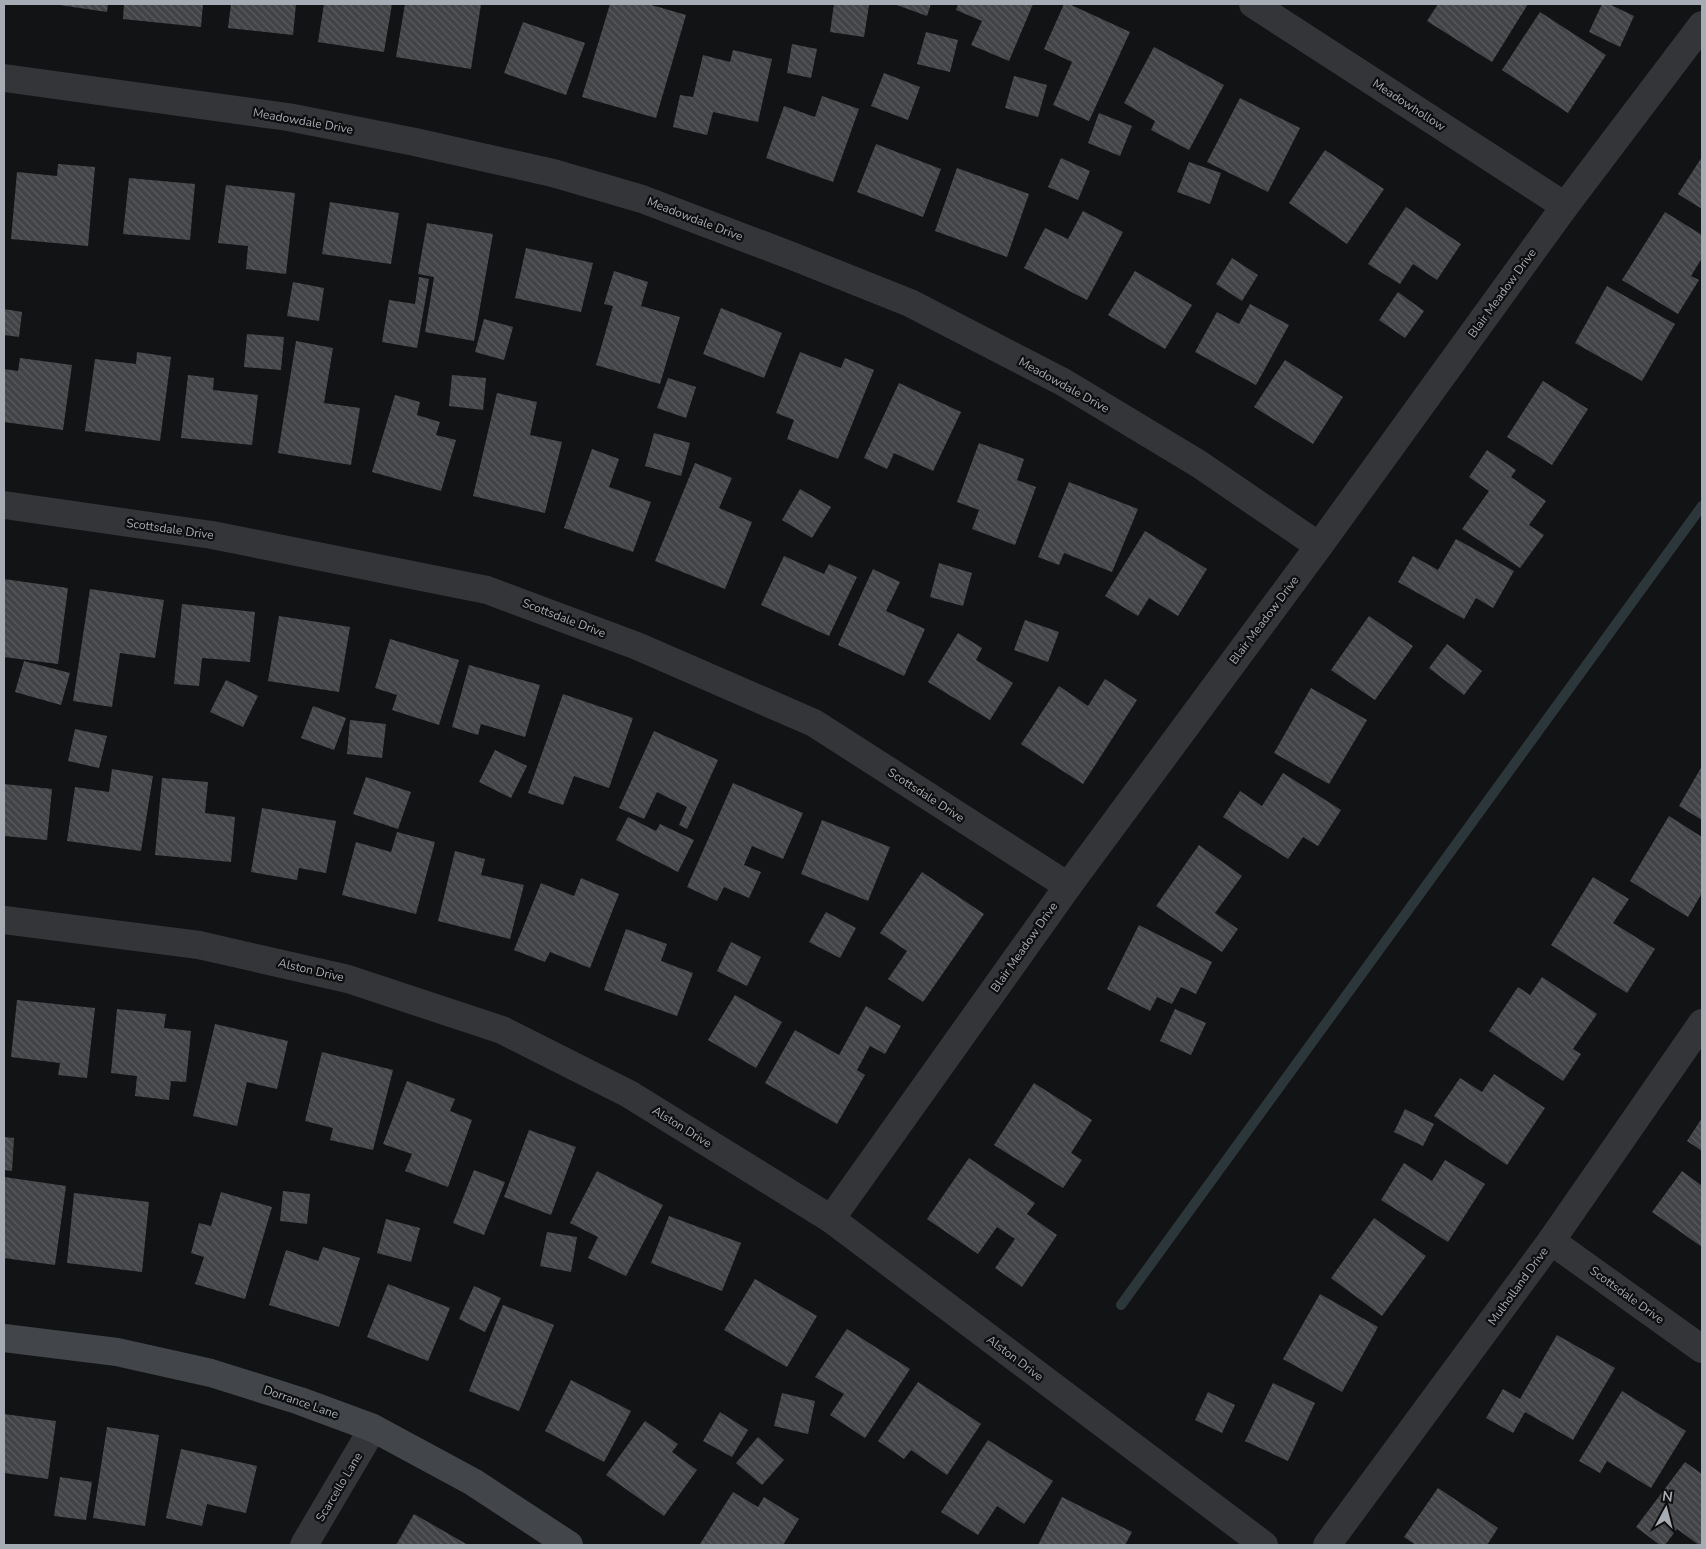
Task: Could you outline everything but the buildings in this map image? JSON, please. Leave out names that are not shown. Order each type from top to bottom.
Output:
[{"type":"street","name":"Meadowhollow","points":[[1253,4],[1565,206]]},
{"type":"street","name":"Blair Meadow Drive","points":[[831,1219],[1068,886],[1319,546],[1565,206],[1702,25]]},
{"type":"street","name":"Meadowdale Drive","points":[[4,78],[288,117],[415,142],[553,173],[642,198],[910,303],[1063,382],[1199,464],[1319,546]]},
{"type":"street","name":"Scottsdale Drive","points":[[4,504],[212,535],[487,590],[637,646],[814,723],[1068,886]]},
{"type":"street","name":"Alston Drive","points":[[4,920],[199,945],[348,979],[502,1030],[629,1094],[831,1219],[1264,1545]]},
{"type":"street","name":"Mulholland Drive","points":[[1328,1545],[1552,1241],[1702,1023]]},
{"type":"street","name":"Scottsdale Drive","points":[[1552,1241],[1702,1349]]},
{"type":"street","name":"Dorrance Lane","points":[[4,1338],[117,1352],[211,1373],[300,1401],[373,1428],[473,1482],[569,1545]]},
{"type":"street","name":"Scarcello Lane","points":[[304,1545],[373,1428]]},
{"type":"waterway","points":[[1121,1305],[1702,506]]}]
